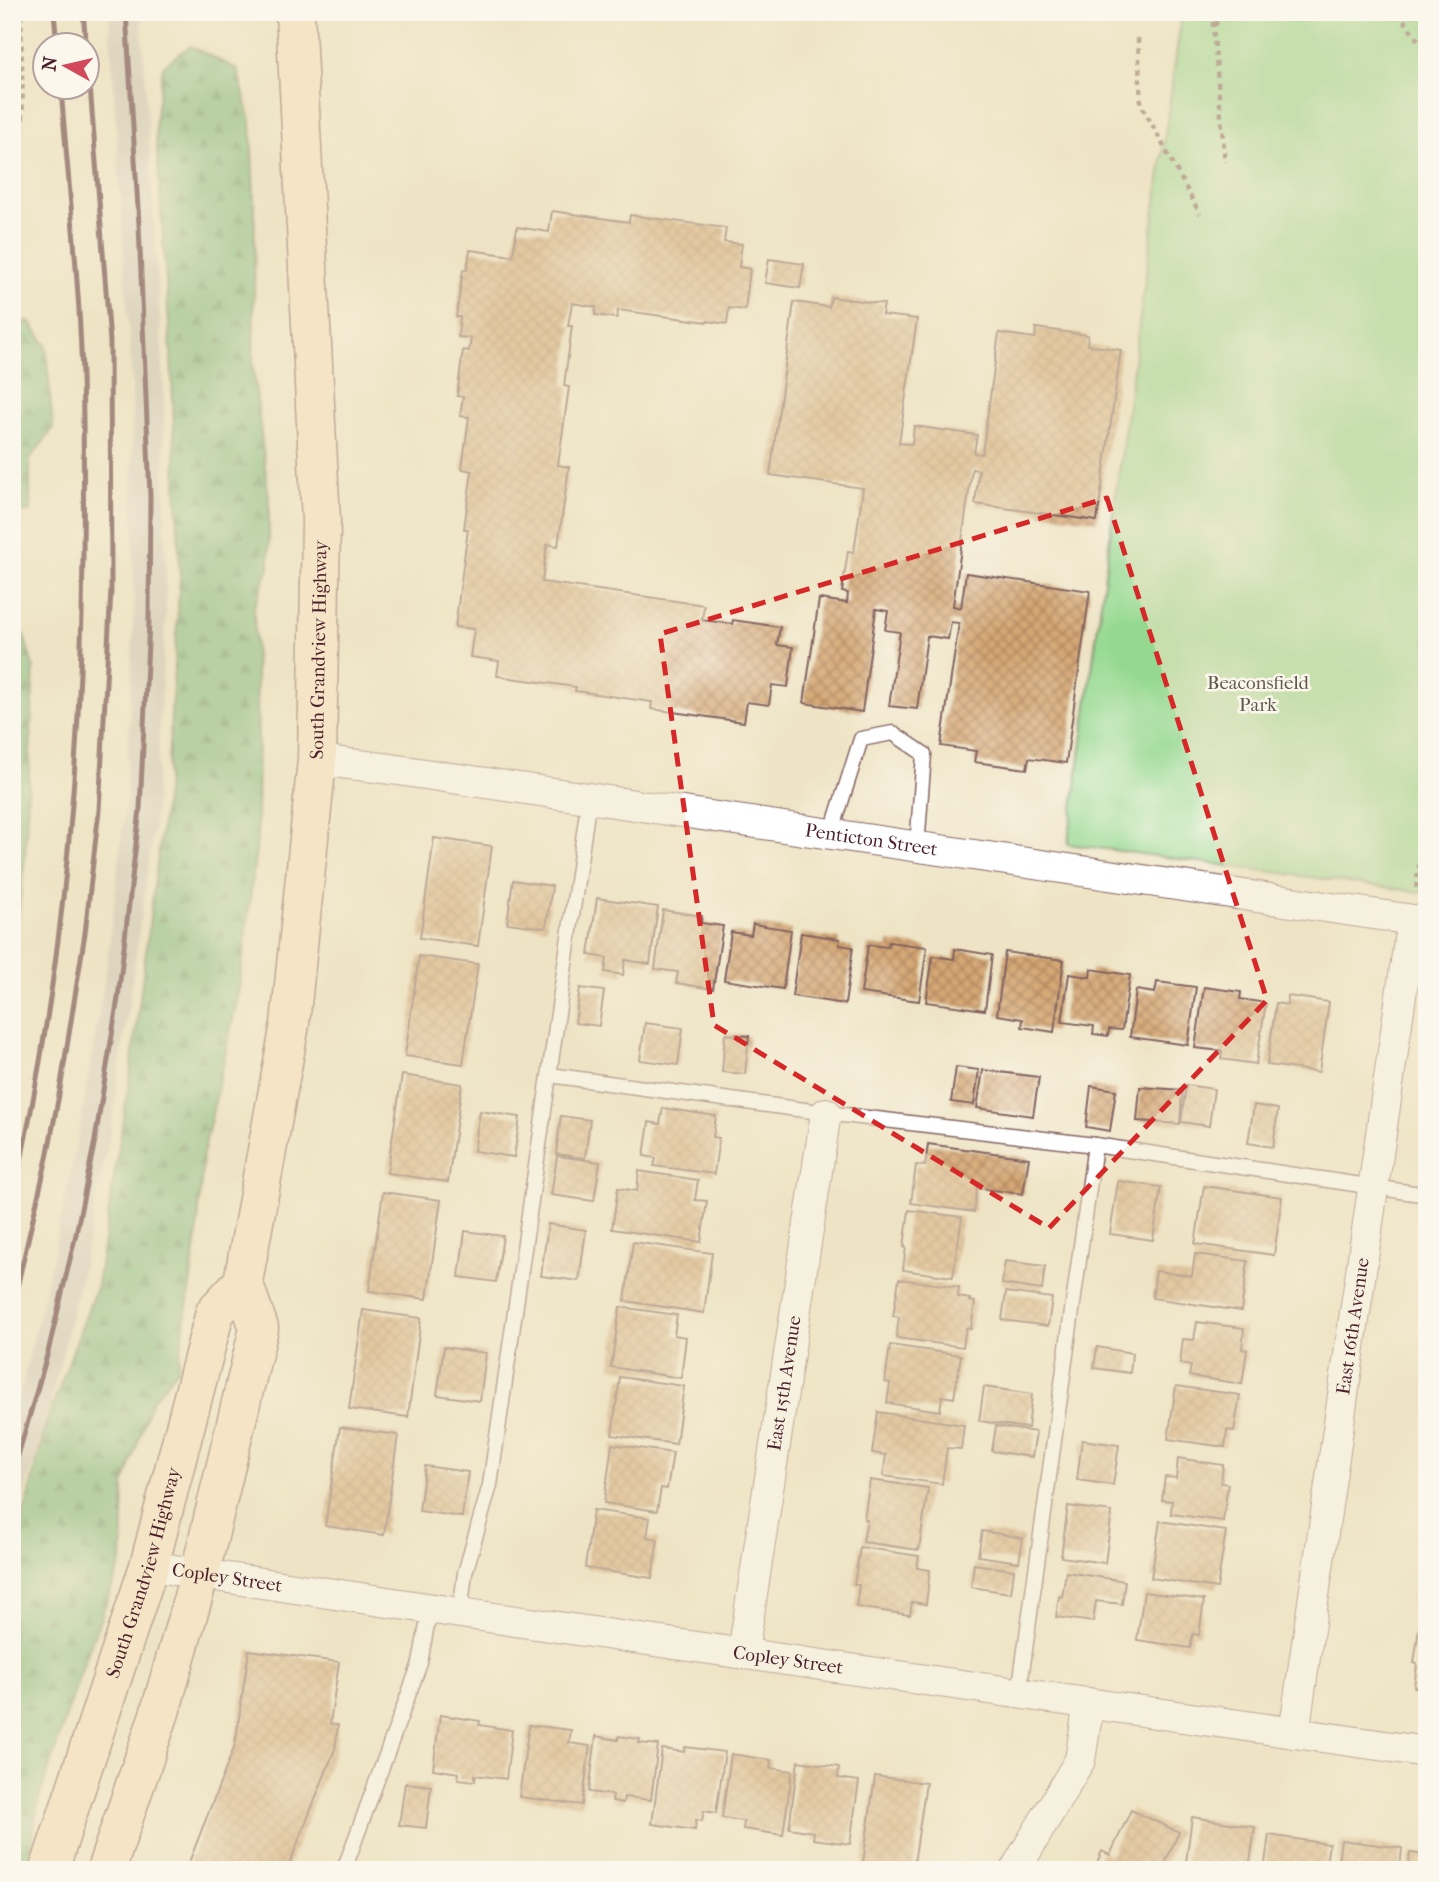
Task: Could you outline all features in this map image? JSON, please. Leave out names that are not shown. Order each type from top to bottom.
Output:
[{"type":"main road","name":"South Grandview Highway","points":[[106,1870],[160,1713],[200,1573],[259,1328],[243,1282],[289,1024],[317,760],[321,520],[295,12]]},
{"type":"main road","name":"South Grandview Highway","points":[[48,1870],[149,1566],[215,1312],[243,1282]]},
{"type":"street","name":"Penticton Street","points":[[317,760],[380,767],[1419,921]]},
{"type":"street","name":"East 16th Avenue","points":[[1294,1733],[1374,1186],[1419,921]]},
{"type":"street","name":"East 15th Avenue","points":[[743,1653],[827,1112]]},
{"type":"street","name":"Copley Street","points":[[149,1566],[1427,1752]]},
{"type":"street","points":[[1015,1870],[1080,1760],[1089,1703]]},
{"type":"lane","points":[[831,834],[861,739],[893,733],[924,754],[917,847]]},
{"type":"lane","points":[[460,1613],[465,1573],[490,1485],[589,799]]},
{"type":"lane","points":[[550,1074],[1095,1145],[1427,1195]]},
{"type":"lane","points":[[1019,1693],[1095,1145]]},
{"type":"lane","points":[[344,1870],[419,1663],[430,1608]]},
{"type":"path","points":[[12,219],[23,123],[21,12]]},
{"type":"path","points":[[1214,12],[1225,162]]},
{"type":"path","points":[[1213,25],[1231,12]]},
{"type":"path","points":[[1398,12],[1427,53]]},
{"type":"path","points":[[1138,38],[1142,104],[1200,214]]},
{"type":"path","points":[[1419,921],[1427,808]]},
{"type":"highlighted area","points":[[1107,498],[1267,1000],[1049,1228],[714,1025],[660,634]]},
{"type":"shaded area","points":[[109,12],[141,12],[164,383],[166,611],[154,826],[111,1130],[47,1418],[12,1536],[12,1417],[54,1252],[81,1121],[107,963],[126,800],[134,609],[132,384]]},
{"type":"green space","name":"Beaconsfield Park","points":[[1182,12],[1427,12],[1427,893],[1068,844]]},
{"type":"green space","points":[[190,46],[237,69],[251,121],[255,228],[253,367],[269,499],[269,568],[254,607],[258,732],[257,842],[238,996],[203,1155],[197,1237],[178,1368],[151,1402],[124,1485],[122,1560],[80,1674],[38,1802],[30,1860],[18,1870],[12,1870],[12,1563],[46,1424],[97,1285],[130,1076],[166,792],[180,578],[171,353],[155,122],[163,66]]},
{"type":"green space","points":[[17,320],[30,322],[46,345],[53,429],[30,459],[30,511],[23,513],[12,478],[12,326]]},
{"type":"green space","points":[[12,613],[18,615],[34,669],[25,858],[12,970]]},
{"type":"building","points":[[552,211],[629,222],[630,215],[726,228],[724,242],[742,244],[739,267],[750,269],[745,310],[729,308],[727,324],[618,310],[617,318],[595,315],[596,307],[572,303],[568,326],[572,326],[564,386],[569,387],[558,465],[569,467],[558,546],[547,544],[542,582],[704,605],[702,620],[732,624],[733,620],[780,627],[777,645],[793,647],[788,687],[772,685],[769,705],[747,702],[744,722],[651,709],[652,702],[575,691],[576,687],[497,676],[499,661],[470,657],[474,629],[455,627],[468,529],[464,529],[472,471],[462,469],[469,417],[460,416],[463,397],[457,396],[463,350],[469,351],[471,338],[458,337],[460,317],[456,317],[463,270],[467,270],[470,250],[513,256],[517,227],[549,232]]},
{"type":"building","points":[[769,259],[804,264],[800,288],[765,283]]},
{"type":"building","points":[[831,297],[884,304],[882,315],[917,319],[899,443],[912,444],[914,426],[977,435],[974,453],[982,454],[999,333],[1035,338],[1036,328],[1088,335],[1087,345],[1121,350],[1097,521],[975,504],[979,470],[972,469],[953,606],[961,608],[966,573],[1090,591],[1066,763],[1029,758],[1027,769],[974,762],[976,751],[941,746],[959,623],[951,622],[948,639],[927,636],[917,709],[889,706],[900,632],[885,630],[888,611],[876,609],[862,712],[804,703],[819,599],[847,603],[848,593],[842,592],[848,551],[854,552],[863,488],[770,475],[794,302],[829,307]]},
{"type":"building","points":[[434,838],[492,846],[478,946],[420,938]]},
{"type":"building","points":[[513,880],[552,886],[546,928],[507,923]]},
{"type":"building","points":[[597,898],[658,907],[650,964],[625,960],[623,975],[605,972],[607,958],[589,955]]},
{"type":"building","points":[[663,910],[702,916],[701,923],[723,926],[713,989],[676,983],[678,972],[655,969]]},
{"type":"building","points":[[753,924],[791,930],[783,989],[724,980],[731,932],[751,935]]},
{"type":"building","points":[[801,933],[840,939],[839,945],[853,947],[845,1004],[792,996]]},
{"type":"building","points":[[889,942],[927,947],[919,1001],[861,993],[868,945],[888,947]]},
{"type":"building","points":[[955,949],[992,955],[985,1010],[926,1002],[933,956],[954,959]]},
{"type":"building","points":[[1005,952],[1064,960],[1054,1032],[1022,1027],[1023,1019],[997,1015]]},
{"type":"building","points":[[419,956],[478,964],[463,1064],[405,1056]]},
{"type":"building","points":[[1091,969],[1130,975],[1122,1030],[1109,1029],[1108,1036],[1093,1034],[1094,1026],[1062,1022],[1069,974],[1090,977]]},
{"type":"building","points":[[1157,982],[1196,987],[1188,1045],[1130,1037],[1136,990],[1155,993]]},
{"type":"building","points":[[1204,987],[1241,992],[1240,999],[1266,1003],[1256,1064],[1221,1059],[1222,1051],[1195,1048]]},
{"type":"building","points":[[580,988],[604,991],[599,1026],[575,1023]]},
{"type":"building","points":[[1288,996],[1329,1002],[1319,1072],[1267,1065],[1276,1003],[1287,1005]]},
{"type":"building","points":[[645,1023],[683,1028],[678,1065],[640,1060]]},
{"type":"building","points":[[725,1034],[749,1036],[745,1074],[722,1072]]},
{"type":"building","points":[[956,1067],[979,1070],[974,1105],[951,1102]]},
{"type":"building","points":[[983,1070],[1039,1077],[1033,1116],[977,1108]]},
{"type":"building","points":[[402,1075],[462,1084],[448,1182],[387,1173]]},
{"type":"building","points":[[1186,1085],[1214,1089],[1209,1126],[1181,1122]]},
{"type":"building","points":[[1091,1086],[1116,1090],[1110,1131],[1086,1127]]},
{"type":"building","points":[[1140,1087],[1182,1090],[1180,1124],[1137,1121]]},
{"type":"building","points":[[1254,1105],[1278,1109],[1273,1147],[1248,1143]]},
{"type":"building","points":[[663,1108],[716,1116],[713,1137],[719,1138],[714,1174],[654,1166],[656,1158],[644,1156],[649,1122],[660,1124]]},
{"type":"building","points":[[480,1111],[520,1117],[514,1157],[474,1151]]},
{"type":"building","points":[[561,1116],[590,1120],[585,1158],[556,1154]]},
{"type":"building","points":[[928,1144],[1029,1158],[1023,1194],[977,1188],[974,1212],[911,1203],[916,1165],[925,1166]]},
{"type":"building","points":[[557,1156],[600,1162],[594,1201],[551,1195]]},
{"type":"building","points":[[639,1171],[698,1180],[695,1200],[707,1201],[701,1242],[612,1229],[618,1188],[637,1191]]},
{"type":"building","points":[[1118,1181],[1161,1187],[1153,1240],[1110,1234]]},
{"type":"building","points":[[1204,1186],[1282,1197],[1274,1255],[1195,1244]]},
{"type":"building","points":[[383,1192],[441,1200],[427,1299],[369,1291]]},
{"type":"building","points":[[909,1210],[962,1217],[953,1277],[903,1270]]},
{"type":"building","points":[[548,1224],[586,1230],[579,1281],[541,1276]]},
{"type":"building","points":[[465,1231],[503,1236],[496,1282],[459,1277]]},
{"type":"building","points":[[633,1242],[712,1253],[704,1313],[625,1301]]},
{"type":"building","points":[[1195,1254],[1248,1261],[1241,1311],[1152,1298],[1156,1271],[1192,1276]]},
{"type":"building","points":[[1005,1261],[1045,1266],[1042,1290],[1002,1284]]},
{"type":"building","points":[[899,1279],[959,1287],[958,1297],[975,1302],[971,1329],[966,1328],[963,1347],[896,1338],[899,1317],[893,1316]]},
{"type":"building","points":[[1006,1292],[1052,1298],[1048,1326],[1002,1320]]},
{"type":"building","points":[[620,1307],[677,1315],[674,1335],[686,1337],[681,1378],[611,1367]]},
{"type":"building","points":[[363,1310],[421,1318],[408,1417],[349,1409]]},
{"type":"building","points":[[1197,1322],[1244,1328],[1242,1349],[1247,1350],[1242,1384],[1189,1376],[1191,1366],[1180,1364],[1183,1339],[1194,1340]]},
{"type":"building","points":[[890,1345],[961,1355],[954,1398],[942,1396],[940,1411],[887,1403],[890,1383],[885,1382]]},
{"type":"building","points":[[444,1347],[486,1353],[480,1401],[437,1395]]},
{"type":"building","points":[[1097,1347],[1132,1353],[1130,1373],[1094,1368]]},
{"type":"building","points":[[620,1377],[684,1386],[676,1444],[612,1435]]},
{"type":"building","points":[[1176,1386],[1240,1395],[1234,1431],[1227,1430],[1225,1447],[1168,1439]]},
{"type":"building","points":[[984,1387],[1032,1394],[1028,1428],[979,1421]]},
{"type":"building","points":[[878,1412],[964,1425],[961,1449],[947,1448],[942,1484],[883,1476],[886,1455],[872,1453]]},
{"type":"building","points":[[996,1426],[1036,1432],[1032,1457],[992,1451]]},
{"type":"building","points":[[340,1427],[398,1435],[384,1535],[325,1526]]},
{"type":"building","points":[[1082,1440],[1119,1445],[1113,1485],[1077,1480]]},
{"type":"building","points":[[612,1444],[673,1453],[667,1489],[661,1488],[657,1511],[604,1503]]},
{"type":"building","points":[[1178,1458],[1223,1465],[1221,1483],[1228,1484],[1223,1521],[1171,1514],[1172,1501],[1162,1500],[1165,1477],[1176,1478]]},
{"type":"building","points":[[425,1466],[468,1472],[462,1517],[419,1511]]},
{"type":"building","points":[[870,1480],[928,1488],[919,1550],[863,1542]]},
{"type":"building","points":[[1068,1506],[1112,1512],[1105,1563],[1061,1557]]},
{"type":"building","points":[[593,1510],[650,1518],[647,1537],[658,1539],[652,1578],[585,1568]]},
{"type":"building","points":[[1160,1521],[1226,1531],[1217,1588],[1151,1578]]},
{"type":"building","points":[[982,1531],[1023,1538],[1019,1562],[978,1556]]},
{"type":"building","points":[[860,1547],[919,1556],[917,1568],[930,1570],[926,1604],[912,1602],[910,1615],[856,1607],[859,1585],[854,1585]]},
{"type":"building","points":[[974,1564],[1014,1570],[1011,1593],[971,1587]]},
{"type":"building","points":[[1066,1572],[1125,1581],[1122,1604],[1096,1601],[1093,1622],[1056,1617]]},
{"type":"building","points":[[1427,1588],[1427,1622],[1420,1621]]},
{"type":"building","points":[[1144,1592],[1204,1600],[1199,1635],[1193,1634],[1190,1648],[1137,1640]]},
{"type":"building","points":[[1419,1628],[1427,1629],[1427,1688],[1414,1687]]},
{"type":"building","points":[[249,1650],[339,1662],[330,1724],[338,1725],[335,1749],[287,1870],[186,1870],[235,1745]]},
{"type":"building","points":[[440,1715],[480,1721],[479,1725],[512,1730],[506,1779],[475,1775],[475,1781],[458,1779],[459,1773],[433,1769]]},
{"type":"building","points":[[529,1725],[571,1730],[569,1743],[590,1746],[582,1805],[519,1797]]},
{"type":"building","points":[[596,1736],[618,1740],[619,1736],[640,1739],[639,1743],[658,1745],[651,1800],[624,1797],[623,1803],[612,1801],[613,1795],[589,1792]]},
{"type":"building","points":[[685,1747],[725,1752],[716,1813],[704,1811],[702,1821],[696,1820],[695,1830],[652,1824],[662,1749],[684,1752]]},
{"type":"building","points":[[731,1754],[771,1760],[770,1768],[792,1771],[783,1835],[743,1829],[744,1821],[722,1818]]},
{"type":"building","points":[[798,1761],[839,1767],[838,1778],[859,1781],[850,1844],[813,1839],[814,1832],[789,1828]]},
{"type":"building","points":[[875,1776],[926,1783],[913,1870],[896,1867],[896,1870],[862,1870]]},
{"type":"building","points":[[405,1783],[431,1786],[426,1828],[399,1825]]},
{"type":"building","points":[[1131,1810],[1179,1832],[1162,1870],[1094,1870],[1102,1851],[1110,1855]]},
{"type":"building","points":[[1192,1817],[1255,1827],[1249,1870],[1185,1870]]},
{"type":"building","points":[[1269,1835],[1329,1844],[1325,1870],[1264,1870]]},
{"type":"building","points":[[1341,1840],[1402,1848],[1400,1870],[1337,1870]]},
{"type":"building","points":[[1410,1853],[1427,1855],[1427,1870],[1408,1870]]},
{"type":"railway","points":[[54,12],[56,32]]},
{"type":"railway","points":[[83,12],[85,32]]},
{"type":"railway","points":[[12,1476],[48,1352],[95,1140],[118,998],[140,809],[149,621],[150,496],[139,225],[126,12]]},
{"type":"railway","points":[[12,1201],[29,1121],[55,960],[73,798],[78,717],[83,554],[82,385],[76,268],[62,102]]},
{"type":"railway","points":[[12,1309],[61,1084],[85,933],[99,810],[111,590],[110,342],[91,102]]}]
